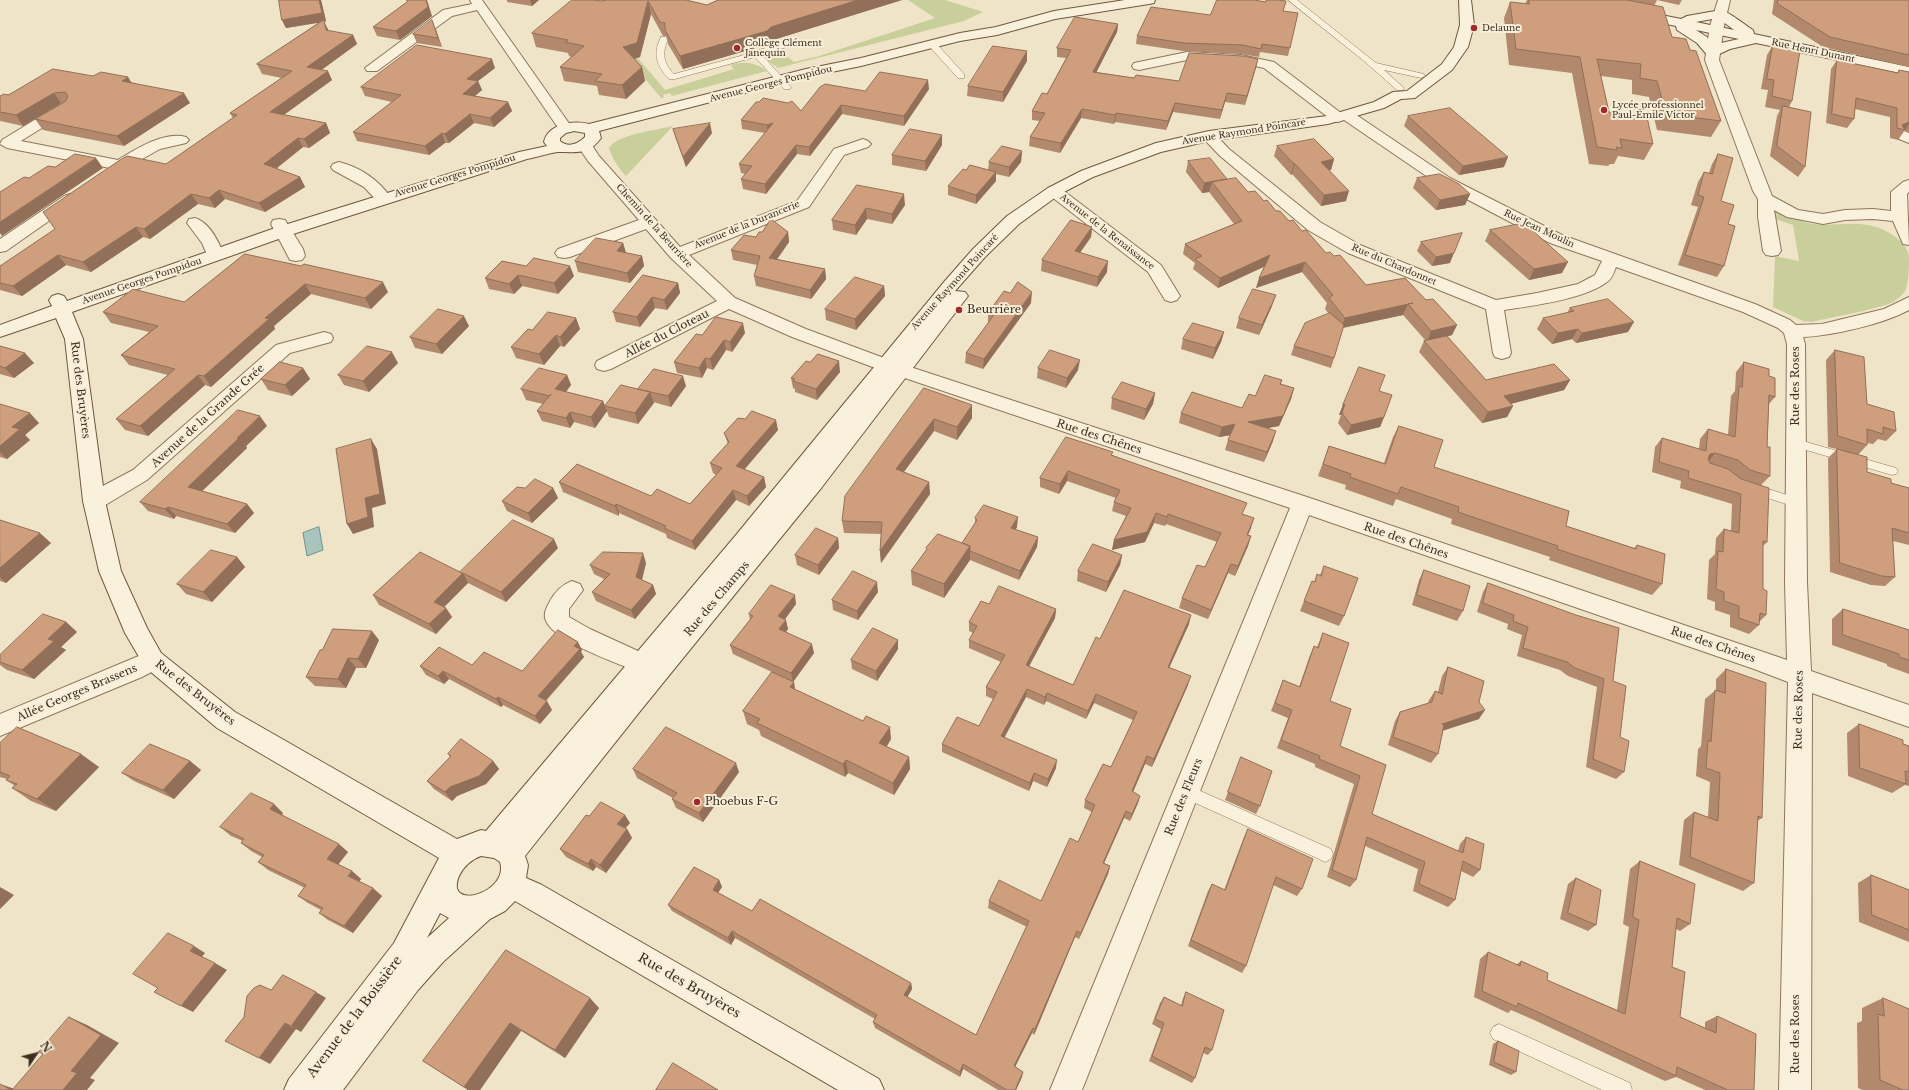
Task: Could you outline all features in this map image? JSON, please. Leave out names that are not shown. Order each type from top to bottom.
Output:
[{"type":"street","name":"Avenue Georges Pompidou","points":[[0,321],[60,305],[282,227],[381,195],[524,155],[555,143],[566,149],[589,137],[784,83],[813,80],[861,62],[960,37],[1032,14],[1105,0]]},
{"type":"street","name":"Avenue Georges Pompidou","points":[[960,37],[997,31],[1054,16],[1142,0]]},
{"type":"street","name":"Avenue Raymond Poincaré","points":[[893,368],[950,286],[979,253],[1013,220],[1058,195],[1159,156],[1213,140],[1313,129],[1338,118],[1379,105],[1436,64],[1455,35],[1456,12],[1453,0]]},
{"type":"street","name":"Avenue Raymond Poincaré","points":[[1399,92],[1410,95],[1447,67],[1462,45],[1467,25],[1465,0]]},
{"type":"street","points":[[1724,0],[1716,31],[1712,60],[1761,191],[1766,199],[1793,214],[1823,219],[1845,215],[1905,217]]},
{"type":"street","points":[[372,68],[448,13],[478,3],[566,129]]},
{"type":"street","name":"Rue Henri Dunant","points":[[1626,12],[1909,71]]},
{"type":"street","points":[[1672,21],[1721,14],[1730,22],[1758,39]]},
{"type":"street","points":[[1672,21],[1702,40],[1714,53]]},
{"type":"street","points":[[1714,53],[1726,46],[1758,39]]},
{"type":"street","name":"Rue Jean Moulin","points":[[1139,66],[1187,56],[1241,59],[1269,65],[1338,118],[1444,181],[1556,239],[1771,317]]},
{"type":"street","points":[[67,107],[7,143],[120,165]]},
{"type":"street","name":"Avenue Georges Pompidou","points":[[555,143],[557,133],[574,127],[589,137]]},
{"type":"street","name":"Chemin de la Beurrière","points":[[589,137],[593,158],[677,254],[730,302],[798,333],[893,368]]},
{"type":"street","points":[[101,178],[155,145],[181,140]]},
{"type":"street","name":"Rue du Chardonnet","points":[[1213,140],[1314,226],[1347,245],[1494,306]]},
{"type":"street","name":"Avenue de la Durancerie","points":[[677,254],[803,204],[839,152],[863,144]]},
{"type":"street","points":[[339,167],[368,182],[381,195]]},
{"type":"street","points":[[1909,185],[1899,192],[1905,217],[1905,233],[1909,240]]},
{"type":"street","points":[[0,247],[82,191]]},
{"type":"street","name":"Avenue Raymond Poincaré","points":[[922,343],[991,256],[1019,228],[1058,195]]},
{"type":"street","name":"Avenue de la Renaissance","points":[[1058,195],[1155,268],[1171,296]]},
{"type":"street","points":[[1766,199],[1766,217],[1772,250]]},
{"type":"street","points":[[564,253],[649,222]]},
{"type":"street","points":[[195,224],[213,251]]},
{"type":"street","points":[[282,227],[294,248],[296,256]]},
{"type":"street","points":[[1502,353],[1494,306],[1537,299],[1584,288],[1602,278],[1611,260]]},
{"type":"street","name":"Allée du Cloteau","points":[[604,365],[730,302]]},
{"type":"street","name":"Rue des Roses","points":[[1771,317],[1792,331],[1822,330],[1890,313],[1909,303]]},
{"type":"street","name":"Avenue Georges Pompidou","points":[[0,332],[60,305]]},
{"type":"street","name":"Rue des Bruyères","points":[[60,305],[74,339],[94,502],[110,571],[136,633],[153,660],[226,720],[440,843],[450,867]]},
{"type":"street","name":"Rue des Roses","points":[[1792,331],[1796,344],[1796,582],[1800,677],[1796,854],[1795,1090]]},
{"type":"street","name":"Avenue de la Grande Grée","points":[[94,502],[140,476],[283,349],[324,338]]},
{"type":"street","name":"Rue des Champs","points":[[502,848],[521,811],[641,663],[893,368],[922,343]]},
{"type":"street","name":"Rue des Champs","points":[[502,848],[632,702],[819,476],[893,368]]},
{"type":"street","name":"Rue des Chênes","points":[[893,368],[1302,504],[1761,661],[1800,677],[1909,716]]},
{"type":"street","name":"Rue des Fleurs","points":[[1066,1090],[1302,504]]},
{"type":"street","points":[[572,590],[561,602],[558,610],[557,618],[560,624],[641,663]]},
{"type":"street","name":"Allée Georges Brassens","points":[[0,725],[133,670],[153,660]]},
{"type":"street","points":[[481,843],[502,848],[515,862],[514,873],[510,885],[502,896],[492,904],[480,909],[467,910],[456,908],[447,901],[443,891],[450,867],[468,848],[481,843]]},
{"type":"street","name":"Avenue de la Boissière","points":[[300,1090],[404,953],[450,867]]},
{"type":"street","name":"Rue des Bruyères","points":[[510,885],[532,894],[868,1090]]},
{"type":"street","name":"Avenue de la Boissière","points":[[324,1090],[413,975],[433,952],[480,909]]},
{"type":"lane","points":[[1292,0],[1371,63],[1399,92]]},
{"type":"lane","points":[[664,38],[659,50],[662,67],[672,77],[720,63],[757,55],[790,43]]},
{"type":"lane","points":[[932,44],[961,76]]},
{"type":"lane","points":[[757,55],[784,83]]},
{"type":"lane","points":[[1371,63],[1403,73],[1421,76]]},
{"type":"lane","points":[[1796,443],[1892,472]]},
{"type":"lane","points":[[1744,486],[1796,502]]},
{"type":"lane","points":[[1187,792],[1325,854]]},
{"type":"lane","points":[[1499,1032],[1623,1090]]},
{"type":"green space","points":[[579,0],[636,0],[602,16],[665,90],[734,69],[730,65],[735,64],[754,64],[767,71],[672,96],[670,93],[663,95],[664,98],[661,98]]},
{"type":"green space","points":[[908,0],[945,0],[983,12],[964,21],[778,68],[768,61],[769,55],[779,50],[794,62],[819,56],[935,18]]},
{"type":"green space","points":[[673,126],[626,176],[610,152],[609,148],[613,143],[638,133]]},
{"type":"green space","points":[[1772,212],[1777,212],[1813,224],[1868,225],[1881,229],[1892,235],[1906,247],[1908,253],[1908,275],[1905,291],[1893,302],[1880,307],[1812,322],[1803,321],[1773,307],[1775,256],[1799,261],[1793,225],[1772,218]]},
{"type":"water","points":[[319,527],[323,550],[307,556],[303,533]]},
{"type":"building","points":[[279,0],[319,0],[322,13],[282,20]]},
{"type":"building","points":[[407,0],[426,0],[428,7],[396,31],[373,27],[407,2]]},
{"type":"building","points":[[572,0],[686,0],[707,5],[718,0],[858,0],[771,27],[767,31],[680,56],[665,30],[665,23],[660,22],[648,1],[637,43],[623,47],[642,67],[622,85],[595,81],[602,74],[560,67],[584,46],[565,42],[568,40],[532,33]]},
{"type":"building","points":[[1217,0],[1254,0],[1266,2],[1266,0],[1286,1],[1283,11],[1298,13],[1290,48],[1262,44],[1261,49],[1243,45],[1184,43],[1137,36],[1151,7],[1210,15]]},
{"type":"building","points":[[1529,0],[1627,0],[1663,7],[1672,37],[1686,39],[1690,50],[1696,51],[1721,121],[1666,114],[1657,81],[1640,78],[1641,64],[1597,59],[1609,112],[1647,117],[1653,144],[1620,139],[1622,148],[1616,147],[1617,150],[1597,147],[1580,57],[1516,49],[1510,2],[1529,4]]},
{"type":"building","points":[[1778,0],[1909,0],[1909,55],[1830,37],[1778,4]]},
{"type":"building","points":[[1075,17],[1118,24],[1093,72],[1134,78],[1136,75],[1179,81],[1189,53],[1243,56],[1258,59],[1247,96],[1227,93],[1222,110],[1175,103],[1168,121],[1116,113],[1115,115],[1082,109],[1061,143],[1030,137],[1045,113],[1032,111],[1042,93],[1047,94],[1071,50],[1057,48]]},
{"type":"building","points":[[324,20],[326,30],[353,35],[307,67],[328,71],[270,112],[326,123],[304,139],[298,138],[264,164],[300,177],[259,203],[219,190],[209,198],[191,194],[144,229],[136,227],[83,262],[58,255],[13,286],[0,283],[0,266],[55,229],[43,212],[127,156],[166,164],[237,115],[230,113],[292,71],[257,64]]},
{"type":"building","points":[[432,20],[438,38],[413,34]]},
{"type":"building","points":[[417,45],[492,59],[467,79],[478,81],[463,94],[508,102],[490,118],[470,114],[445,134],[442,133],[425,146],[353,132],[401,95],[361,87]]},
{"type":"building","points":[[1773,45],[1800,51],[1792,101],[1772,96],[1774,80],[1767,79]]},
{"type":"building","points":[[993,46],[1027,51],[1003,92],[968,86]]},
{"type":"building","points":[[1837,60],[1898,73],[1899,70],[1909,72],[1909,122],[1902,125],[1905,130],[1897,128],[1897,108],[1856,98],[1854,119],[1832,114]]},
{"type":"building","points":[[53,69],[93,76],[101,72],[128,77],[122,81],[184,93],[117,136],[35,119],[66,101],[68,96],[65,92],[54,93],[16,115],[0,112],[0,96],[4,94],[8,95]]},
{"type":"building","points":[[880,72],[928,80],[904,116],[841,105],[809,147],[796,145],[765,184],[741,179],[752,166],[739,164],[773,123],[767,125],[741,120],[756,102],[759,102],[763,98],[788,103],[792,101],[801,111],[820,87],[825,84],[865,91]]},
{"type":"building","points":[[1783,106],[1811,112],[1805,167],[1777,146]]},
{"type":"building","points":[[1450,108],[1508,157],[1463,166],[1408,116]]},
{"type":"building","points":[[710,123],[683,157],[673,129]]},
{"type":"building","points":[[910,129],[942,135],[925,161],[892,155]]},
{"type":"building","points":[[1314,139],[1334,159],[1321,162],[1349,191],[1324,195],[1277,146]]},
{"type":"building","points":[[1002,146],[1022,151],[1009,167],[989,162]]},
{"type":"building","points":[[75,154],[96,158],[0,222],[0,192],[24,177],[29,178],[48,166],[55,167]]},
{"type":"building","points":[[1718,154],[1733,158],[1721,201],[1734,205],[1728,224],[1735,226],[1724,266],[1685,255],[1704,197],[1698,195],[1704,172],[1712,174]]},
{"type":"building","points":[[1210,158],[1227,179],[1204,183],[1188,161]]},
{"type":"building","points":[[970,165],[996,172],[976,195],[948,186],[963,169],[966,170]]},
{"type":"building","points":[[1440,174],[1459,184],[1470,194],[1440,200],[1417,178]]},
{"type":"building","points":[[1236,178],[1248,192],[1255,191],[1264,201],[1267,200],[1276,211],[1280,211],[1289,221],[1293,220],[1302,231],[1306,230],[1326,253],[1330,252],[1334,256],[1340,255],[1366,285],[1405,278],[1426,300],[1433,299],[1457,325],[1431,331],[1408,304],[1345,318],[1329,298],[1333,295],[1305,262],[1259,278],[1270,255],[1220,278],[1195,259],[1202,256],[1185,244],[1242,221],[1212,182]]},
{"type":"building","points":[[857,185],[904,194],[892,214],[866,208],[855,225],[832,220]]},
{"type":"building","points":[[771,219],[788,232],[769,258],[825,269],[810,290],[754,276],[760,256],[731,250],[744,235],[756,237],[759,232],[762,232]]},
{"type":"building","points":[[1071,220],[1092,227],[1075,251],[1108,261],[1098,277],[1042,260]]},
{"type":"building","points":[[1524,223],[1568,262],[1534,269],[1490,230]]},
{"type":"building","points":[[1462,233],[1454,253],[1436,257],[1421,242]]},
{"type":"building","points":[[596,238],[623,243],[617,251],[642,256],[627,273],[575,261]]},
{"type":"building","points":[[245,254],[301,266],[304,264],[383,282],[365,298],[305,284],[265,318],[269,319],[204,376],[198,375],[140,426],[116,419],[175,369],[121,355],[158,326],[103,312],[133,289],[184,302]]},
{"type":"building","points":[[534,258],[570,266],[554,283],[518,275],[509,284],[485,278],[502,261],[526,266]]},
{"type":"building","points":[[643,275],[678,283],[664,300],[652,297],[637,317],[613,312]]},
{"type":"building","points":[[855,277],[884,286],[855,319],[825,309]]},
{"type":"building","points":[[1018,282],[1032,292],[984,359],[966,353],[994,315],[988,313],[1004,291],[1010,293]]},
{"type":"building","points":[[1253,289],[1276,295],[1262,325],[1239,318]]},
{"type":"building","points":[[1608,299],[1634,322],[1582,333],[1578,329],[1558,333],[1543,318],[1574,311],[1570,308]]},
{"type":"building","points":[[438,309],[464,316],[436,344],[410,337]]},
{"type":"building","points":[[548,312],[576,318],[560,337],[556,335],[539,354],[511,347],[528,329],[532,330]]},
{"type":"building","points":[[1330,313],[1344,325],[1334,358],[1294,346],[1305,323]]},
{"type":"building","points":[[716,317],[743,323],[730,342],[724,340],[710,359],[705,358],[699,368],[674,362],[696,334],[702,335]]},
{"type":"building","points":[[1193,323],[1224,332],[1215,348],[1183,339]]},
{"type":"building","points":[[1447,336],[1486,380],[1554,364],[1570,380],[1504,396],[1513,406],[1488,412],[1424,341]]},
{"type":"building","points":[[0,346],[25,353],[5,368],[0,366]]},
{"type":"building","points":[[367,346],[392,352],[363,381],[338,375]]},
{"type":"building","points":[[1050,350],[1080,360],[1067,378],[1038,368]]},
{"type":"building","points":[[1835,350],[1864,357],[1867,404],[1894,412],[1896,431],[1883,427],[1883,434],[1867,429],[1867,445],[1838,436]]},
{"type":"building","points":[[818,354],[839,361],[816,389],[793,381],[795,379],[791,378],[806,361],[810,362]]},
{"type":"building","points":[[280,362],[303,368],[285,385],[261,379]]},
{"type":"building","points":[[1744,362],[1769,369],[1769,376],[1775,378],[1775,397],[1769,395],[1767,447],[1770,447],[1770,476],[1750,470],[1738,460],[1715,453],[1710,454],[1708,459],[1710,463],[1728,469],[1741,479],[1769,488],[1767,542],[1763,541],[1763,589],[1767,591],[1766,615],[1760,613],[1759,625],[1739,618],[1739,606],[1724,601],[1724,592],[1716,589],[1718,551],[1723,552],[1724,529],[1739,533],[1741,494],[1688,478],[1689,471],[1659,462],[1662,438],[1706,451],[1708,429],[1735,437],[1739,386],[1742,387]]},
{"type":"building","points":[[1359,367],[1385,375],[1379,391],[1392,395],[1384,417],[1351,425],[1342,413],[1345,404],[1343,405]]},
{"type":"building","points":[[539,368],[567,375],[555,389],[603,401],[591,417],[570,412],[566,418],[537,411],[549,396],[521,389]]},
{"type":"building","points":[[654,369],[683,376],[668,396],[638,389]]},
{"type":"building","points":[[1265,375],[1282,380],[1280,384],[1294,388],[1283,416],[1248,422],[1276,431],[1267,452],[1228,440],[1235,424],[1222,427],[1181,413],[1192,392],[1242,408],[1249,394],[1255,396]]},
{"type":"building","points":[[1122,382],[1155,393],[1146,409],[1112,398]]},
{"type":"building","points":[[621,385],[650,392],[635,413],[605,406]]},
{"type":"building","points":[[924,388],[972,405],[957,427],[934,419],[896,469],[929,482],[880,551],[882,522],[842,521],[845,496]]},
{"type":"building","points":[[0,404],[30,413],[12,427],[20,429],[0,446]]},
{"type":"building","points":[[238,410],[260,416],[188,487],[247,504],[227,524],[168,507],[165,509],[140,502]]},
{"type":"building","points":[[752,411],[776,420],[736,466],[764,477],[747,496],[733,490],[692,541],[664,528],[666,526],[616,504],[615,506],[559,482],[577,464],[651,496],[657,489],[690,504],[722,468],[710,463],[729,442],[724,433],[738,418],[745,419]]},
{"type":"building","points":[[1399,426],[1443,440],[1434,467],[1569,511],[1566,526],[1636,549],[1637,545],[1665,554],[1662,584],[1557,549],[1558,546],[1458,512],[1459,507],[1401,487],[1398,494],[1350,477],[1351,474],[1323,464],[1329,446],[1385,464]]},
{"type":"building","points":[[1066,437],[1113,452],[1111,455],[1247,503],[1242,514],[1254,518],[1247,535],[1251,536],[1238,566],[1231,564],[1211,610],[1182,598],[1197,565],[1205,567],[1221,533],[1168,514],[1167,517],[1156,513],[1147,532],[1114,540],[1131,508],[1114,502],[1120,490],[1068,471],[1060,484],[1040,478]]},
{"type":"building","points":[[371,439],[380,494],[365,498],[368,517],[347,524],[336,449]]},
{"type":"building","points":[[1837,449],[1867,457],[1867,472],[1891,479],[1891,483],[1909,488],[1909,533],[1892,528],[1895,577],[1882,576],[1840,563]]},
{"type":"building","points":[[535,479],[553,488],[528,513],[502,501],[517,487],[525,488]]},
{"type":"building","points":[[984,505],[1018,517],[1011,528],[1038,537],[1020,571],[970,551],[970,546],[962,543],[977,520],[975,518]]},
{"type":"building","points":[[0,520],[40,533],[0,568]]},
{"type":"building","points":[[513,520],[554,539],[501,592],[463,573],[434,602],[446,608],[429,624],[373,595],[420,552],[460,572]]},
{"type":"building","points":[[816,528],[838,538],[818,565],[795,555]]},
{"type":"building","points":[[938,534],[970,546],[944,584],[911,571],[927,549],[926,548]]},
{"type":"building","points":[[1093,544],[1122,555],[1108,582],[1078,571]]},
{"type":"building","points":[[211,550],[237,557],[203,592],[177,584]]},
{"type":"building","points":[[603,552],[643,553],[636,577],[653,585],[631,610],[592,592],[610,574],[590,565]]},
{"type":"building","points":[[1324,566],[1358,578],[1344,616],[1304,601],[1312,581],[1315,582],[1317,574],[1321,576]]},
{"type":"building","points":[[1424,570],[1470,586],[1463,611],[1417,595]]},
{"type":"building","points":[[853,571],[877,582],[857,611],[832,600]]},
{"type":"building","points":[[1488,583],[1576,615],[1619,628],[1613,681],[1626,686],[1620,737],[1629,741],[1624,772],[1593,759],[1604,679],[1575,668],[1567,662],[1523,648],[1528,627],[1513,621],[1514,615],[1483,603]]},
{"type":"building","points":[[771,585],[795,595],[778,616],[786,620],[779,629],[812,644],[791,673],[730,645],[753,616],[749,614]]},
{"type":"building","points":[[999,586],[1056,609],[1026,665],[1073,685],[1096,637],[1100,639],[1124,590],[1191,615],[1168,667],[1191,676],[1154,759],[1147,756],[1132,791],[1140,796],[1132,814],[1126,811],[1103,863],[1110,866],[1081,933],[1077,931],[1035,1029],[1033,1028],[1014,1066],[1023,1072],[1015,1090],[1007,1090],[963,1064],[960,1072],[873,1022],[877,1015],[732,931],[728,938],[668,905],[694,867],[719,880],[713,890],[752,911],[760,899],[911,983],[904,995],[976,1035],[1029,921],[989,901],[999,880],[1041,901],[1070,838],[1078,842],[1095,805],[1085,800],[1103,764],[1111,767],[1137,712],[1096,694],[1088,711],[1047,693],[1045,697],[1027,689],[1001,736],[1057,760],[1048,779],[1034,773],[1030,783],[942,744],[957,717],[979,726],[997,692],[986,687],[1005,655],[969,640],[977,626],[969,622],[981,601],[989,604]]},
{"type":"building","points":[[1843,609],[1909,630],[1909,660],[1899,657],[1899,654],[1843,635]]},
{"type":"building","points":[[43,614],[66,622],[48,639],[54,641],[22,670],[0,662],[0,655]]},
{"type":"building","points":[[873,628],[898,640],[876,671],[851,660]]},
{"type":"building","points":[[333,629],[372,631],[358,659],[348,658],[338,679],[306,677],[320,650],[322,650]]},
{"type":"building","points":[[558,630],[578,642],[574,646],[580,649],[538,696],[547,701],[535,716],[498,697],[496,699],[443,671],[438,676],[420,666],[439,647],[472,665],[484,652],[522,671]]},
{"type":"building","points":[[1323,633],[1349,643],[1330,701],[1351,709],[1340,746],[1386,765],[1372,814],[1463,853],[1466,837],[1484,844],[1480,870],[1463,861],[1455,900],[1419,884],[1425,862],[1367,837],[1356,880],[1332,870],[1360,776],[1319,759],[1320,756],[1281,740],[1292,710],[1275,703],[1283,680],[1300,687],[1314,646],[1318,648]]},
{"type":"building","points":[[1448,667],[1484,681],[1479,702],[1485,710],[1442,724],[1444,725],[1438,754],[1393,737],[1400,712],[1432,702],[1435,691],[1442,694]]},
{"type":"building","points":[[1726,669],[1766,683],[1762,818],[1758,816],[1754,883],[1690,857],[1694,812],[1718,821],[1720,773],[1706,768],[1708,740],[1711,742],[1715,690],[1725,693]]},
{"type":"building","points":[[772,672],[794,682],[790,687],[863,721],[866,716],[890,727],[879,743],[909,757],[893,783],[846,760],[843,764],[757,723],[760,719],[743,711]]},
{"type":"building","points":[[1859,724],[1903,740],[1903,744],[1909,746],[1909,772],[1905,771],[1906,784],[1860,768]]},
{"type":"building","points":[[17,727],[81,754],[37,799],[12,788],[17,784],[6,780],[10,776],[0,772],[0,743]]},
{"type":"building","points":[[666,727],[736,763],[699,813],[672,799],[677,793],[633,769]]},
{"type":"building","points":[[461,739],[493,761],[479,776],[450,787],[445,792],[427,781],[451,756],[448,754]]},
{"type":"building","points":[[150,744],[190,761],[163,790],[122,773]]},
{"type":"building","points":[[1241,757],[1272,771],[1260,806],[1228,792]]},
{"type":"building","points":[[251,793],[274,804],[270,809],[339,844],[327,859],[352,871],[348,876],[373,888],[344,926],[319,913],[323,908],[298,896],[306,885],[258,862],[264,855],[241,843],[244,839],[220,827]]},
{"type":"building","points":[[601,802],[625,815],[617,824],[627,829],[600,865],[591,859],[588,864],[560,849],[586,815],[589,816]]},
{"type":"building","points":[[1248,829],[1313,859],[1302,889],[1276,877],[1246,966],[1191,940],[1212,884],[1225,890]]},
{"type":"building","points":[[1640,861],[1695,884],[1690,924],[1677,918],[1672,967],[1685,972],[1680,1017],[1716,1033],[1717,1016],[1756,1034],[1754,1090],[1728,1090],[1677,1067],[1676,1076],[1518,1003],[1517,1007],[1482,991],[1488,952],[1520,966],[1521,961],[1548,973],[1547,980],[1625,1014],[1639,920],[1633,917]]},
{"type":"building","points":[[1871,875],[1909,890],[1909,930],[1872,915]]},
{"type":"building","points":[[1576,878],[1601,890],[1596,925],[1568,913]]},
{"type":"building","points":[[168,933],[194,946],[190,951],[215,963],[181,1006],[154,992],[158,988],[133,974]]},
{"type":"building","points":[[506,950],[590,998],[555,1050],[510,1023],[464,1087],[423,1061]]},
{"type":"building","points":[[283,975],[316,992],[291,1026],[285,1023],[259,1058],[225,1041],[244,1017],[247,996],[254,988],[260,985],[271,990]]},
{"type":"building","points":[[1186,992],[1224,1010],[1212,1050],[1205,1047],[1195,1078],[1152,1056],[1164,1023],[1155,1019],[1164,997],[1182,1006]]},
{"type":"building","points":[[1883,998],[1909,1009],[1909,1090],[1903,1090],[1880,1080],[1878,1014],[1884,1016]]},
{"type":"building","points":[[69,1017],[101,1035],[71,1071],[77,1073],[63,1090],[12,1090],[43,1054],[39,1052]]},
{"type":"building","points":[[1498,1041],[1519,1051],[1516,1072],[1494,1062]]},
{"type":"building","points":[[673,1063],[718,1090],[656,1090]]},
{"type":"building","points":[[0,1084],[11,1090],[0,1090]]},
{"type":"place","name":"Delaune","points":[[1474,28]]},
{"type":"place","name":"Collège Clément Janequin","points":[[737,48]]},
{"type":"place","name":"Lycée professionnel Paul-Émile Victor","points":[[1604,110]]},
{"type":"place","name":"Beurrière","points":[[959,310]]},
{"type":"place","name":"Phoebus F-G","points":[[697,802]]}]
